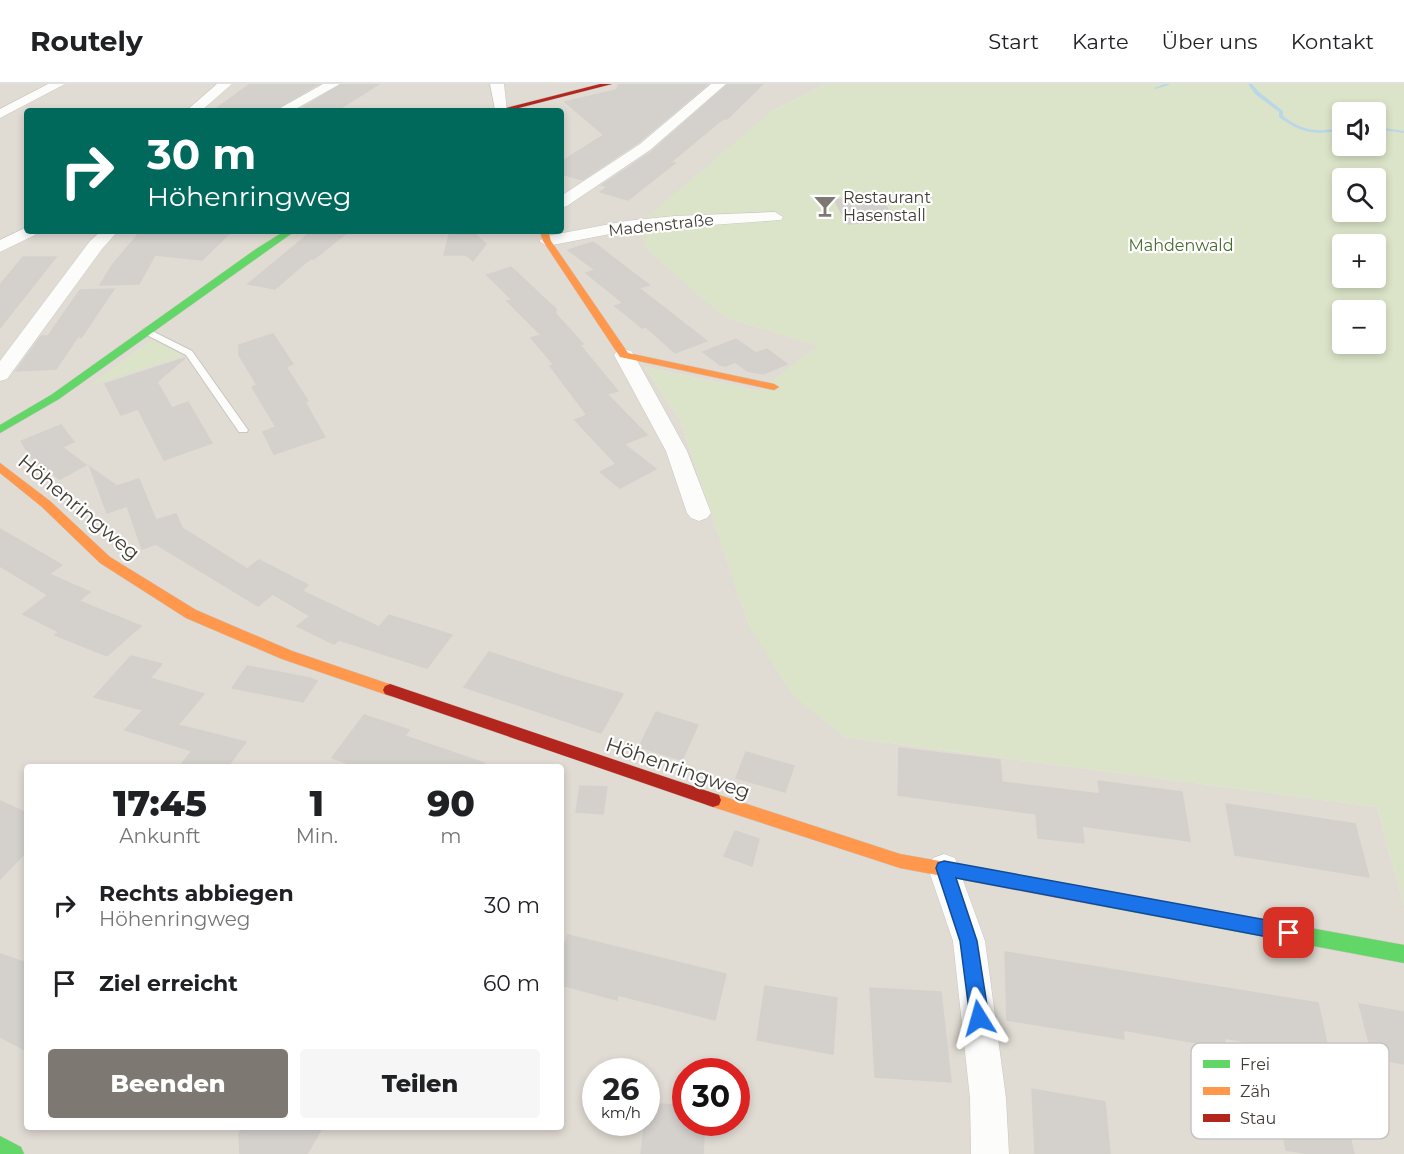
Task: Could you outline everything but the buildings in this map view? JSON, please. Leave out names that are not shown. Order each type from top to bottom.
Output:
[{"type":"street","points":[[0,114],[58,84]]},
{"type":"street","points":[[197,108],[225,84]]},
{"type":"street","points":[[288,108],[333,84]]},
{"type":"street","points":[[497,84],[500,108]]},
{"type":"street","points":[[508,108],[609,84]]},
{"type":"street","points":[[564,201],[645,147],[718,84]]},
{"type":"street","name":"Madenstraße","points":[[564,234],[645,224],[775,217]]},
{"type":"street","points":[[0,248],[25,234]]},
{"type":"street","points":[[0,375],[96,245],[107,234]]},
{"type":"street","points":[[0,430],[55,397],[286,234]]},
{"type":"street","name":"Madenstraße","points":[[562,234],[546,236],[624,355],[658,412],[688,474],[699,513]]},
{"type":"street","points":[[624,355],[774,387]]},
{"type":"street","name":"Höhenringweg","points":[[0,467],[46,504],[105,560],[191,614],[277,651],[753,814],[900,861],[1404,954]]},
{"type":"street","points":[[944,868],[969,941],[988,1098],[990,1154]]},
{"type":"street","points":[[0,1146],[14,1154]]},
{"type":"lane","points":[[146,331],[189,353],[243,430]]},
{"type":"shaded area","points":[[0,84],[825,84],[770,112],[724,317],[819,346],[759,391],[645,367],[680,420],[750,628],[844,737],[1377,807],[1404,906],[1404,1154],[0,1154]]},
{"type":"green space","name":"Mahdenwald","points":[[825,84],[1404,84],[1404,906],[1377,807],[844,737],[793,695],[750,628],[680,420],[645,367],[759,391],[818,346],[724,317],[647,250],[638,225],[770,112]]},
{"type":"green space","points":[[152,339],[184,356],[89,386]]},
{"type":"waterway","points":[[1156,88],[1169,84]]},
{"type":"waterway","points":[[1250,84],[1257,93],[1281,112],[1281,116],[1297,127],[1310,132],[1332,131]]},
{"type":"waterway","points":[[1386,129],[1404,132]]},
{"type":"traffic: fast","points":[[0,430],[55,397],[286,234]]},
{"type":"traffic: fast","points":[[1090,896],[1404,954]]},
{"type":"traffic: fast","points":[[0,1146],[14,1154]]},
{"type":"traffic: slow","points":[[545,234],[547,241],[624,355],[774,387]]},
{"type":"traffic: slow","points":[[0,467],[46,504],[105,560],[191,614],[287,655],[390,690]]},
{"type":"traffic: slow","points":[[713,800],[900,861],[1090,896]]},
{"type":"traffic: jam","points":[[510,108],[609,84]]},
{"type":"traffic: jam","points":[[390,690],[713,800]]},
{"type":"place","name":"Restaurant Hasenstall","points":[[825,206]]},
{"type":"route","points":[[979,1018],[969,941],[944,868],[1289,933]]}]
